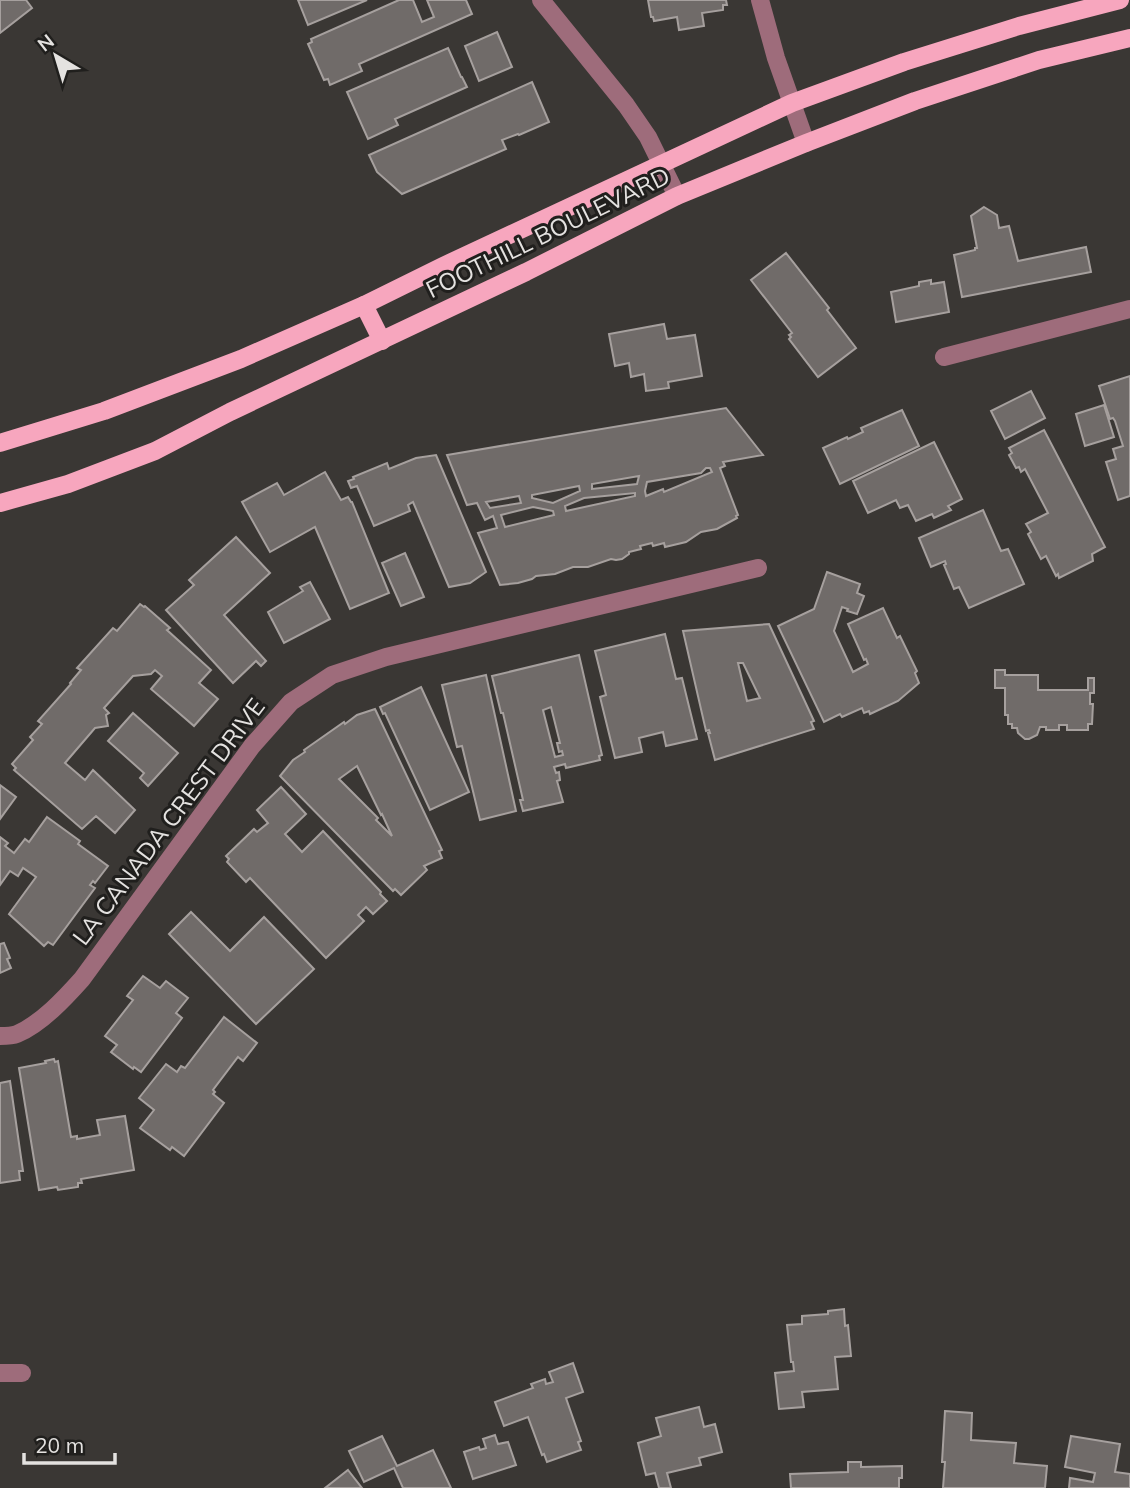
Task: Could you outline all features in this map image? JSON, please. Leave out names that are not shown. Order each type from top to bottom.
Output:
[{"type":"main road","name":"FOOTHILL BOULEVARD","points":[[0,443],[104,411],[241,359],[364,305],[792,103],[904,62],[1019,26],[1120,0]]},
{"type":"main road","name":"FOOTHILL BOULEVARD","points":[[0,503],[68,484],[155,451],[230,412],[526,272],[677,196],[915,101],[1039,60],[1130,38]]},
{"type":"main road","points":[[364,305],[382,341]]},
{"type":"street","points":[[541,0],[626,105],[648,137],[677,196]]},
{"type":"street","points":[[760,0],[776,58],[806,143]]},
{"type":"street","points":[[944,357],[1130,309]]},
{"type":"street","name":"LA CANADA CREST DRIVE","points":[[0,1036],[16,1034],[63,1001],[82,979],[252,746],[291,702],[332,675],[386,657],[758,568]]},
{"type":"street","points":[[0,1373],[22,1373]]},
{"type":"building","points":[[0,0],[26,0],[32,8],[0,33]]},
{"type":"building","points":[[298,0],[367,0],[308,25]]},
{"type":"building","points":[[399,0],[413,0],[422,22],[434,17],[427,0],[466,0],[472,14],[359,64],[362,71],[330,85],[328,79],[324,80],[308,44],[312,42],[311,39]]},
{"type":"building","points":[[648,0],[726,0],[727,5],[723,5],[723,10],[702,13],[704,26],[679,30],[677,17],[654,21]]},
{"type":"building","points":[[497,32],[512,67],[479,81],[465,46]]},
{"type":"building","points":[[448,48],[467,87],[395,119],[398,125],[368,139],[347,92]]},
{"type":"building","points":[[532,82],[549,122],[502,140],[506,149],[402,194],[377,172],[369,155]]},
{"type":"building","points":[[984,207],[997,215],[999,228],[1009,226],[1018,261],[1086,247],[1091,272],[962,297],[954,255],[977,248],[971,216]]},
{"type":"building","points":[[786,253],[856,348],[818,377],[789,339],[792,333],[751,280]]},
{"type":"building","points":[[931,280],[931,284],[944,282],[949,312],[896,322],[891,292],[919,286],[919,282]]},
{"type":"building","points":[[664,324],[667,339],[695,335],[702,376],[668,382],[669,388],[646,391],[644,374],[631,377],[629,363],[615,366],[609,334]]},
{"type":"building","points":[[1130,376],[1130,496],[1118,500],[1106,462],[1116,459],[1113,449],[1123,446],[1099,386]]},
{"type":"building","points":[[1031,391],[1045,418],[1005,439],[991,411]]},
{"type":"building","points":[[1104,405],[1114,437],[1085,446],[1076,414]]},
{"type":"building","points":[[726,408],[763,455],[723,462],[725,466],[720,468],[738,515],[717,529],[701,532],[686,542],[665,547],[664,543],[640,546],[641,549],[629,552],[622,559],[611,559],[588,567],[573,567],[555,574],[500,585],[478,533],[497,528],[493,516],[485,520],[477,503],[467,505],[447,455]],"holes":[[[706,468],[710,468],[712,472],[664,492],[663,489],[646,496],[647,482],[701,473]],[[639,476],[637,484],[592,489],[592,484]],[[579,486],[580,491],[553,503],[532,498],[532,495]],[[635,493],[635,496],[566,511],[565,506],[584,498]],[[519,496],[521,503],[490,508],[486,502]],[[533,507],[553,511],[554,515],[505,527],[501,515]]]},
{"type":"building","points":[[902,410],[919,446],[840,484],[823,448],[863,432],[861,428]]},
{"type":"building","points":[[1044,430],[1105,547],[1092,554],[1093,561],[1059,578],[1046,556],[1041,559],[1028,534],[1031,532],[1026,524],[1048,513],[1025,469],[1021,472],[1019,467],[1016,468],[1009,455],[1012,453],[1009,448]]},
{"type":"building","points":[[934,442],[962,499],[948,506],[951,510],[934,518],[932,514],[916,521],[908,505],[900,508],[896,500],[868,513],[853,481]]},
{"type":"building","points":[[436,455],[486,572],[470,583],[449,587],[413,502],[408,505],[410,511],[374,526],[357,486],[351,488],[348,481],[387,463],[389,469],[416,458]]},
{"type":"building","points":[[325,472],[341,500],[348,497],[352,502],[389,593],[350,609],[315,527],[270,552],[242,502],[277,483],[284,495]]},
{"type":"building","points":[[983,510],[1001,551],[1008,549],[1024,584],[969,608],[959,587],[954,589],[944,565],[945,561],[931,567],[919,538]]},
{"type":"building","points":[[236,537],[270,573],[224,615],[266,661],[261,666],[256,661],[233,683],[166,610],[194,585],[189,580]]},
{"type":"building","points":[[405,553],[424,597],[401,606],[382,563]]},
{"type":"building","points":[[827,572],[860,584],[857,593],[864,596],[857,614],[842,607],[834,631],[853,672],[868,664],[848,624],[883,608],[917,671],[915,673],[919,683],[898,701],[870,714],[869,711],[864,713],[862,708],[824,722],[778,626],[814,609]]},
{"type":"building","points":[[310,582],[330,619],[284,643],[268,612],[303,591],[300,587]]},
{"type":"building","points":[[140,604],[170,628],[167,630],[211,670],[199,683],[218,699],[194,726],[151,689],[162,676],[155,670],[151,674],[133,676],[104,708],[109,713],[106,715],[108,726],[95,728],[65,763],[85,780],[93,770],[135,810],[115,833],[96,816],[82,829],[14,770],[16,768],[12,764],[33,740],[30,737],[42,724],[38,721],[81,670],[77,668],[113,628],[117,631]]},
{"type":"building","points":[[769,624],[814,721],[811,722],[814,729],[715,760],[683,631]],"holes":[[[738,663],[743,663],[760,698],[747,701]]]},
{"type":"building","points":[[665,634],[676,679],[682,678],[697,739],[666,746],[663,732],[639,738],[642,752],[615,758],[600,697],[606,695],[595,651]]},
{"type":"building","points":[[579,655],[602,755],[599,756],[600,760],[566,768],[565,764],[554,767],[556,773],[559,772],[560,780],[557,781],[563,802],[523,811],[520,800],[523,800],[492,676]],"holes":[[[551,707],[560,743],[557,743],[559,752],[562,751],[563,755],[555,757],[543,710]]]},
{"type":"building","points":[[995,670],[1005,670],[1005,675],[1038,675],[1038,690],[1088,690],[1088,678],[1094,678],[1094,693],[1090,693],[1090,704],[1093,704],[1092,724],[1088,724],[1088,730],[1067,730],[1067,725],[1059,725],[1059,730],[1040,727],[1037,735],[1025,739],[1018,733],[1017,728],[1008,724],[1008,715],[1005,715],[1005,688],[995,688]]},
{"type":"building","points":[[486,675],[516,811],[480,820],[462,746],[457,747],[442,685]]},
{"type":"building","points":[[421,687],[469,792],[430,810],[380,707]]},
{"type":"building","points":[[375,709],[442,850],[439,851],[442,858],[424,866],[427,870],[401,895],[395,889],[393,891],[280,776],[304,750],[357,715]],"holes":[[[357,766],[392,836],[339,779]]]},
{"type":"building","points":[[133,713],[178,753],[148,786],[140,778],[144,773],[108,741]]},
{"type":"building","points":[[0,785],[16,797],[0,819]]},
{"type":"building","points":[[281,787],[306,814],[285,834],[302,852],[323,831],[387,901],[373,914],[366,907],[358,915],[364,921],[326,958],[250,878],[246,882],[227,862],[229,859],[226,856],[254,829],[257,832],[268,823],[257,810]]},
{"type":"building","points":[[47,817],[108,866],[95,883],[93,881],[90,885],[95,888],[53,945],[48,942],[44,946],[9,914],[36,877],[23,868],[18,876],[10,871],[0,885],[0,837],[8,843],[5,846],[14,853],[25,839],[29,842]]},
{"type":"building","points":[[191,912],[230,951],[264,917],[314,969],[256,1024],[169,934]]},
{"type":"building","points":[[4,943],[11,968],[0,973],[0,944]]},
{"type":"building","points":[[143,976],[160,988],[166,981],[188,998],[176,1013],[182,1018],[141,1072],[111,1052],[117,1045],[105,1036],[133,1000],[127,996]]},
{"type":"building","points":[[224,1017],[257,1043],[243,1061],[238,1057],[213,1090],[213,1094],[224,1103],[184,1156],[172,1147],[170,1150],[140,1128],[154,1110],[139,1098],[166,1064],[177,1072],[181,1066],[185,1068]]},
{"type":"building","points":[[54,1059],[55,1062],[58,1061],[71,1137],[77,1136],[77,1139],[100,1135],[97,1120],[125,1116],[134,1170],[81,1179],[82,1183],[78,1183],[78,1187],[39,1190],[19,1068]]},
{"type":"building","points":[[10,1081],[23,1171],[19,1171],[20,1180],[0,1183],[0,1083]]},
{"type":"building","points":[[844,1309],[851,1356],[835,1357],[838,1389],[802,1392],[804,1407],[779,1409],[775,1373],[794,1371],[787,1325],[802,1324],[802,1316],[828,1314],[828,1311]]},
{"type":"building","points":[[573,1363],[583,1392],[566,1398],[581,1441],[578,1442],[581,1450],[547,1462],[528,1417],[504,1426],[495,1402],[533,1388],[531,1384],[545,1379],[546,1384],[553,1382],[549,1372]]},
{"type":"building","points":[[699,1407],[704,1427],[715,1424],[722,1452],[699,1458],[701,1465],[667,1473],[671,1488],[659,1488],[655,1473],[646,1475],[638,1443],[661,1436],[656,1418]]},
{"type":"building","points":[[945,1411],[972,1413],[971,1440],[1016,1443],[1014,1463],[1047,1466],[1045,1488],[943,1488]]},
{"type":"building","points":[[495,1435],[498,1444],[508,1442],[516,1465],[473,1479],[464,1452],[479,1447],[480,1450],[486,1448],[483,1439]]},
{"type":"building","points":[[382,1436],[397,1466],[433,1450],[451,1488],[403,1488],[394,1468],[364,1482],[349,1451]]},
{"type":"building","points":[[1071,1436],[1120,1444],[1115,1472],[1130,1474],[1130,1488],[1069,1488],[1070,1478],[1093,1482],[1095,1473],[1065,1467]]},
{"type":"building","points":[[848,1462],[861,1462],[861,1467],[902,1466],[899,1488],[791,1488],[790,1474],[848,1472]]},
{"type":"building","points":[[348,1470],[362,1488],[325,1488]]}]
